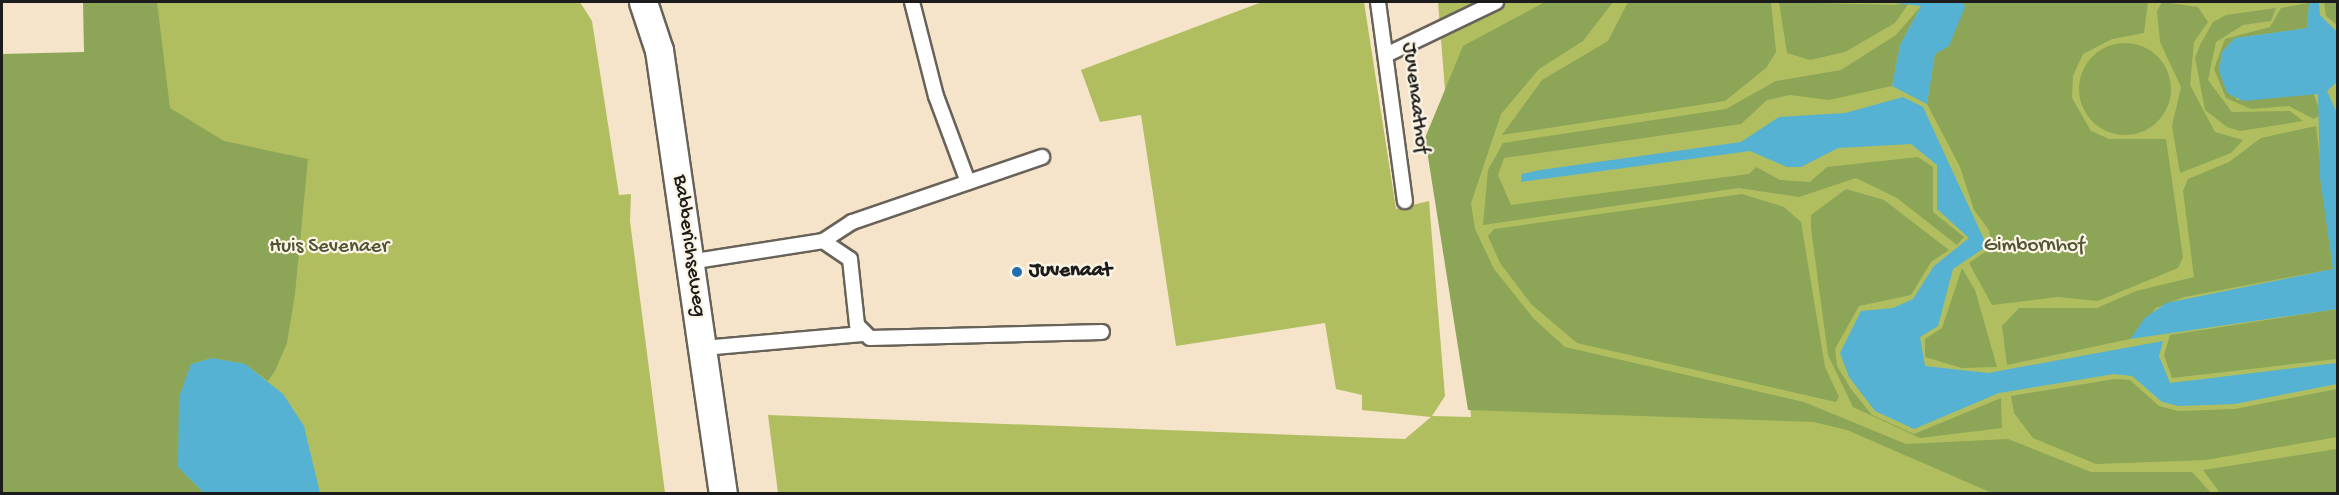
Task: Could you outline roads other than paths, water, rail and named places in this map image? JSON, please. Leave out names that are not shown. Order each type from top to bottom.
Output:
[{"type":"street","name":"Babberichseweg","points":[[643,2],[659,50],[723,494]]},
{"type":"lane","points":[[912,2],[936,96],[968,182]]},
{"type":"lane","name":"Juvenaathof","points":[[1378,2],[1388,54],[1405,201]]},
{"type":"lane","points":[[1388,54],[1496,2]]},
{"type":"lane","points":[[690,262],[823,241],[852,222],[1042,157]]},
{"type":"lane","points":[[823,241],[850,259],[862,334]]},
{"type":"lane","points":[[703,348],[862,334],[1101,332]]},
{"type":"water","points":[[1886,2],[1962,2],[1965,7],[1949,46],[1935,54],[1927,104],[1892,86],[1900,45],[1921,6]]},
{"type":"water","points":[[2298,2],[2319,2],[2320,15],[2337,32],[2337,82],[2327,91],[2337,113],[2337,309],[2130,339],[2145,318],[2166,303],[2333,269],[2320,178],[2318,94],[2243,101],[2227,93],[2219,71],[2222,52],[2235,38],[2307,28],[2309,3]]},
{"type":"water","points":[[1903,97],[1923,107],[1987,246],[1953,269],[1938,326],[1920,337],[1925,366],[1988,373],[2163,341],[2159,356],[2170,383],[2337,363],[2337,384],[2235,404],[2179,406],[2162,402],[2132,376],[2114,374],[1999,393],[1914,429],[1875,411],[1849,377],[1840,353],[1861,311],[1893,308],[1913,299],[1934,266],[1969,238],[1937,209],[1937,165],[1911,144],[1838,148],[1801,167],[1787,167],[1750,151],[1521,182],[1522,174],[1540,170],[1741,142],[1779,117],[1845,113]]},
{"type":"water","points":[[212,358],[245,364],[283,394],[304,426],[320,493],[204,493],[178,467],[179,397],[191,364]]},
{"type":"place","name":"Juvenaat","points":[[1017,272]]},
{"type":"park label","name":"Gimbornhof","points":[[2034,247]]},
{"type":"park label","name":"Huis Sevenaer","points":[[329,248]]}]
